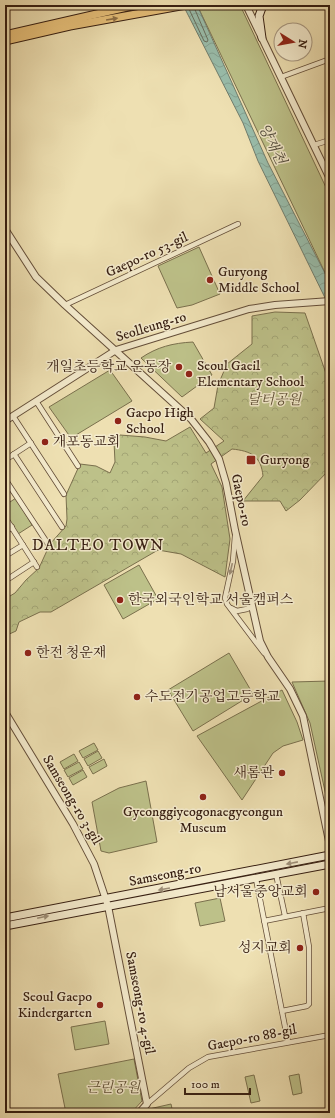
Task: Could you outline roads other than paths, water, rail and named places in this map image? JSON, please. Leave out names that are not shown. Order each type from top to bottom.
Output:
[{"type":"main road","points":[[5,35],[136,5]]},
{"type":"main road","points":[[5,41],[70,26],[186,5]]},
{"type":"main road","points":[[262,38],[258,16],[263,5]]},
{"type":"main road","name":"Samseong-ro","points":[[5,926],[107,902],[330,855]]},
{"type":"main road","name":"Samseong-ro","points":[[5,918],[256,879],[330,864]]},
{"type":"street","points":[[246,5],[330,179]]},
{"type":"street","points":[[281,77],[330,59]]},
{"type":"street","points":[[314,145],[330,140]]},
{"type":"street","name":"Gaepo-ro 53-gil","points":[[65,305],[238,224]]},
{"type":"street","name":"Gaepo-ro","points":[[5,229],[36,277],[191,419],[209,442],[223,470],[260,641],[268,657],[290,689],[303,716],[330,846]]},
{"type":"street","name":"Seolleung-ro","points":[[5,422],[36,400],[116,350],[249,309],[275,304],[330,301]]},
{"type":"street","points":[[36,400],[78,466]]},
{"type":"street","points":[[13,416],[64,494]]},
{"type":"street","points":[[5,460],[31,443]]},
{"type":"street","points":[[14,454],[62,527]]},
{"type":"street","points":[[5,479],[48,544]]},
{"type":"street","points":[[5,517],[37,567]]},
{"type":"street","points":[[5,532],[12,528]]},
{"type":"street","points":[[235,530],[233,561],[225,598],[229,607],[268,657]]},
{"type":"street","points":[[5,556],[22,544]]},
{"type":"street","points":[[5,581],[34,562]]},
{"type":"street","points":[[229,607],[237,611],[247,609],[252,606]]},
{"type":"street","name":"Samseong-ro 3-gil","points":[[5,712],[87,850],[107,902]]},
{"type":"street","points":[[276,874],[285,916]]},
{"type":"street","points":[[256,879],[288,1042]]},
{"type":"street","name":"Samseong-ro 4-gil","points":[[107,902],[147,1104]]},
{"type":"street","points":[[264,921],[330,908]]},
{"type":"street","points":[[282,1011],[307,1006],[309,1004],[310,952],[304,913]]},
{"type":"street","name":"Gaepo-ro 88-gil","points":[[147,1104],[203,1058],[217,1054],[330,1035]]},
{"type":"street","points":[[139,1113],[147,1104]]},
{"type":"water","points":[[183,5],[197,5],[268,163],[330,283],[330,308],[258,161],[243,123]]},
{"type":"place","name":"Guryong Middle School","points":[[210,280]]},
{"type":"place","name":"개일초등학교 운동장","points":[[179,367]]},
{"type":"place","name":"Seoul Gaeil Elementary School","points":[[189,374]]},
{"type":"place","name":"Gaepo High School","points":[[118,421]]},
{"type":"place","name":"개포동교회","points":[[45,442]]},
{"type":"place","name":"Guryong","points":[[251,460]]},
{"type":"place","name":"한국외국인학교 서울캠퍼스","points":[[120,600]]},
{"type":"place","name":"한전 청운재","points":[[28,653]]},
{"type":"place","name":"수도전기공업고등학교","points":[[137,697]]},
{"type":"place","name":"새롬관","points":[[282,773]]},
{"type":"place","name":"Gyeonggiyeogonaegyeongun Museum","points":[[203,797]]},
{"type":"place","name":"남서울중앙교회","points":[[316,892]]},
{"type":"place","name":"성지교회","points":[[300,948]]},
{"type":"place","name":"Seoul Gaepo Kindergarten","points":[[100,1005]]},
{"type":"district","name":"DALTEO TOWN","points":[[98,545]]},
{"type":"water label","name":"양재천","points":[[272,144]]},
{"type":"park label","name":"달터공원","points":[[274,400]]},
{"type":"park label","name":"근린공원","points":[[113,1088]]}]
